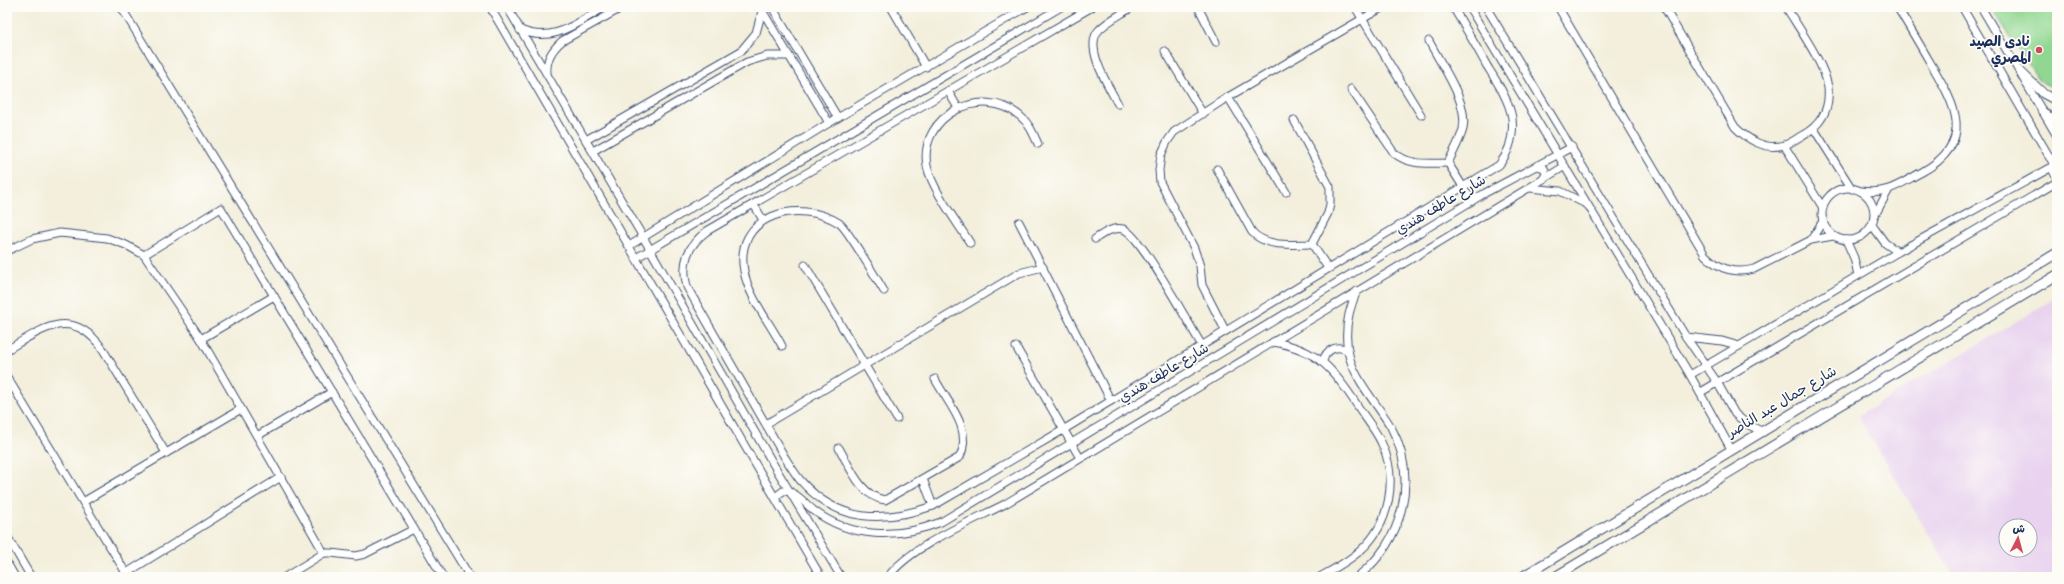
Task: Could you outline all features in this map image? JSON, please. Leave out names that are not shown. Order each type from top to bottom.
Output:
[{"type":"main road","name":"شارع جمال عبد الناصر","points":[[1522,577],[2057,253]]},
{"type":"main road","points":[[1555,577],[2057,275]]},
{"type":"street","points":[[121,7],[470,577]]},
{"type":"street","points":[[490,7],[822,577]]},
{"type":"street","points":[[507,7],[593,151],[841,577]]},
{"type":"street","points":[[520,30],[539,35],[559,33],[605,7]]},
{"type":"street","points":[[548,75],[547,65],[549,56],[555,48],[623,7]]},
{"type":"street","points":[[772,7],[838,118]]},
{"type":"street","points":[[890,7],[926,67]]},
{"type":"street","points":[[629,246],[829,123],[1027,7]]},
{"type":"street","points":[[636,258],[1061,7]]},
{"type":"street","points":[[1092,7],[696,239],[688,250],[684,266],[684,276],[688,288],[784,456],[801,480],[817,497],[837,509],[862,516],[889,517],[911,513],[933,506],[1063,430],[1201,344],[1499,165],[1509,148],[1513,128],[1509,108],[1500,88],[1453,7]]},
{"type":"street","points":[[1118,104],[1096,58],[1093,43],[1098,30],[1132,7]]},
{"type":"street","points":[[1198,7],[1216,42]]},
{"type":"street","points":[[1355,7],[1421,115]]},
{"type":"street","points":[[1225,330],[1202,285],[1199,258],[1160,182],[1158,170],[1161,155],[1174,132],[1228,97],[1383,7]]},
{"type":"street","points":[[1469,7],[1690,375],[1732,449]]},
{"type":"street","points":[[1486,7],[1686,336],[1717,382],[1735,414],[1747,424],[1761,431]]},
{"type":"street","points":[[1558,7],[1701,249],[1711,262],[1727,270],[1750,270],[1811,240],[1833,236],[1846,240],[1862,237],[1872,225],[1874,215],[1888,190]]},
{"type":"street","points":[[1664,7],[1735,127],[1749,139],[1766,145],[1784,145],[1814,129],[1822,120],[1826,109],[1828,86],[1819,64],[1786,7]]},
{"type":"street","points":[[1811,240],[1823,221],[1823,208],[1827,199],[1834,193],[1842,189],[1860,191],[1888,190],[1938,163],[1953,141],[1956,123],[1955,108],[1950,95],[1897,7]]},
{"type":"street","points":[[1962,7],[2054,163],[2057,178]]},
{"type":"street","points":[[1981,7],[2057,136]]},
{"type":"street","points":[[586,140],[741,52],[756,34],[761,9]]},
{"type":"street","points":[[761,9],[829,123]]},
{"type":"street","points":[[1429,41],[1462,103],[1464,116],[1463,128],[1448,163]]},
{"type":"street","points":[[1164,51],[1203,114]]},
{"type":"street","points":[[593,151],[747,62],[768,56],[789,56]]},
{"type":"street","points":[[2020,71],[2044,94],[2057,101]]},
{"type":"street","points":[[1351,89],[1394,153],[1402,159],[1410,162],[1448,163]]},
{"type":"street","points":[[948,91],[958,108]]},
{"type":"street","points":[[1228,97],[1286,192]]},
{"type":"street","points":[[970,242],[930,177],[927,164],[927,150],[930,137],[937,125],[946,115],[958,108],[974,103],[990,102],[1006,107],[1020,116],[1028,124],[1038,144]]},
{"type":"street","points":[[2042,111],[2057,123]]},
{"type":"street","points":[[1294,120],[1330,187],[1328,213],[1312,244]]},
{"type":"street","points":[[1814,129],[1852,189]]},
{"type":"street","points":[[1784,145],[1823,208]]},
{"type":"street","name":"شارع عاطف هندي","points":[[790,491],[825,518],[845,528],[874,534],[905,532],[929,526],[952,516],[1472,201],[1572,147]]},
{"type":"street","points":[[1448,163],[1472,201]]},
{"type":"street","points":[[1690,375],[1858,275],[2054,163]]},
{"type":"street","points":[[1536,166],[1544,168],[1546,174],[1543,179]]},
{"type":"street","points":[[888,577],[901,562],[916,551],[1006,504],[1564,166]]},
{"type":"street","points":[[1216,169],[1252,232],[1258,238],[1273,243],[1312,244]]},
{"type":"street","points":[[1700,392],[2057,182]]},
{"type":"street","points":[[1527,188],[1560,191],[1588,206]]},
{"type":"street","points":[[1860,191],[1871,201],[1874,215]]},
{"type":"street","points":[[754,205],[763,220]]},
{"type":"street","points":[[144,255],[221,208],[443,577]]},
{"type":"street","points":[[782,346],[746,282],[743,269],[743,255],[747,242],[753,230],[763,220],[794,210],[810,212],[840,223],[884,291]]},
{"type":"street","points":[[1823,221],[1833,236]]},
{"type":"street","points":[[1019,222],[1111,401]]},
{"type":"street","points":[[1872,225],[1885,243],[1898,252]]},
{"type":"street","points":[[1095,239],[1110,229],[1123,230],[1132,234],[1201,344]]},
{"type":"street","points":[[7,251],[32,239],[60,233],[107,238],[126,245],[144,255],[201,339],[324,553]]},
{"type":"street","points":[[1846,240],[1854,258],[1858,275]]},
{"type":"street","points":[[1312,244],[1328,268]]},
{"type":"street","points":[[805,265],[897,419]]},
{"type":"street","points":[[766,424],[1019,273],[1043,267]]},
{"type":"street","points":[[1357,577],[1380,555],[1392,536],[1403,504],[1405,481],[1402,458],[1395,437],[1353,367],[1348,351],[1346,334],[1348,316],[1358,291]]},
{"type":"street","points":[[201,339],[274,296]]},
{"type":"street","points":[[7,350],[46,327],[65,324],[84,329],[94,337],[102,348],[166,453]]},
{"type":"street","points":[[1686,336],[1722,341],[1739,346]]},
{"type":"street","points":[[1273,342],[1304,350],[1323,361],[1338,376],[1382,443],[1388,463],[1391,483],[1385,514],[1373,537],[1354,556],[1320,577]]},
{"type":"street","points":[[1016,347],[1080,458]]},
{"type":"street","points":[[1323,361],[1326,354],[1332,349],[1342,348],[1348,351]]},
{"type":"street","points":[[7,377],[83,502],[123,575],[281,476]]},
{"type":"street","points":[[839,448],[864,489],[877,499],[885,500],[960,456],[964,448],[965,437],[962,426],[935,379]]},
{"type":"street","points":[[257,436],[332,392]]},
{"type":"street","points":[[83,502],[241,409]]},
{"type":"street","points":[[923,479],[933,506]]},
{"type":"street","points":[[775,497],[780,492],[790,491]]},
{"type":"street","points":[[285,577],[324,553],[356,556],[365,554],[414,529]]},
{"type":"street","points":[[7,536],[31,577]]},
{"type":"street","points":[[7,563],[15,577]]},
{"type":"shaded area","points":[[2057,297],[2057,577],[1954,577],[1858,416]]},
{"type":"green space","name":"نادى الصيد المصري","points":[[1991,7],[2057,7],[2057,89],[2042,83],[2038,79]]},
{"type":"place","name":"نادى الصيد المصري","points":[[2039,50]]}]
